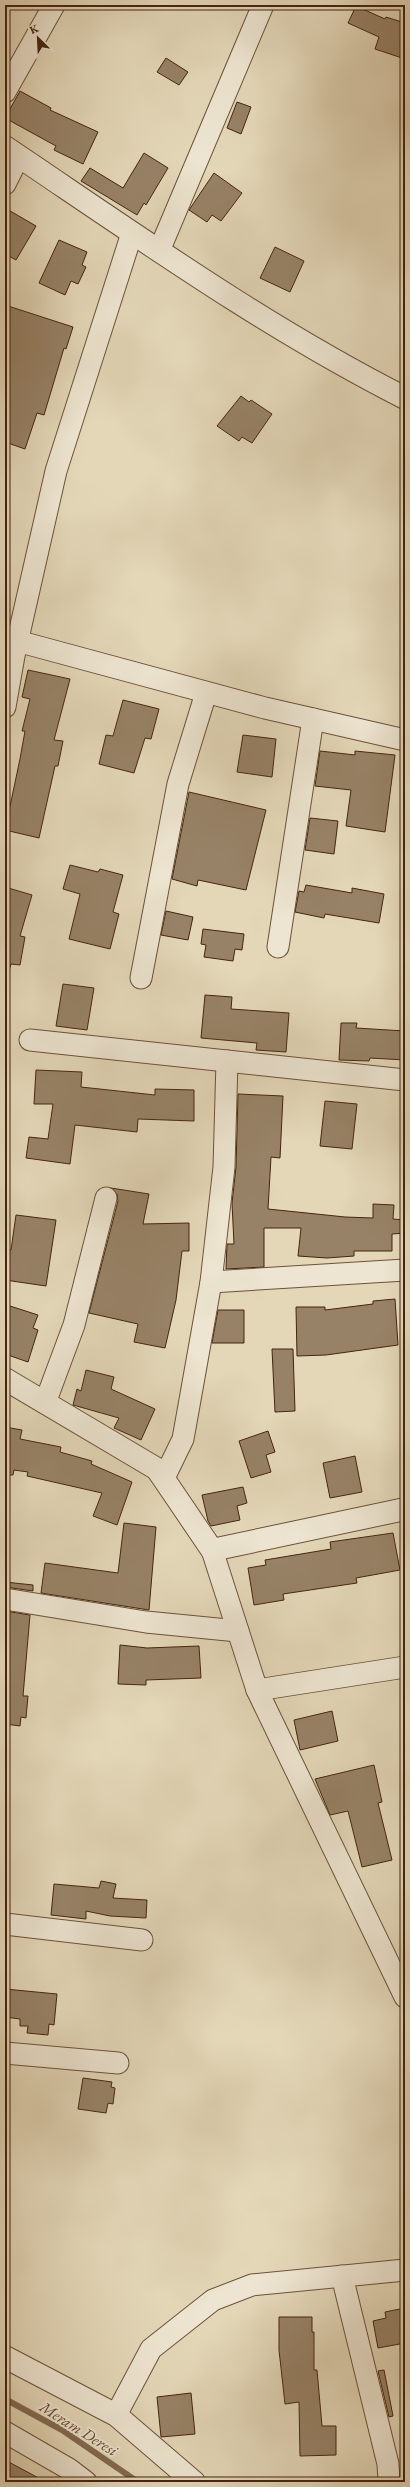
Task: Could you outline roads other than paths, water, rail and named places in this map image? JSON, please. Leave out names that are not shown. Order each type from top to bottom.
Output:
[{"type":"street","points":[[5,92],[54,5]]},
{"type":"street","points":[[159,251],[263,5]]},
{"type":"street","points":[[5,184],[12,152],[159,251],[336,363],[405,398]]},
{"type":"street","points":[[5,707],[12,651],[56,472],[132,233]]},
{"type":"street","points":[[12,651],[206,692],[405,740]]},
{"type":"street","points":[[141,978],[178,784],[206,692]]},
{"type":"street","points":[[278,947],[313,719]]},
{"type":"street","points":[[30,1040],[405,1080]]},
{"type":"street","points":[[164,1478],[183,1439],[211,1282],[224,1167],[227,1061]]},
{"type":"street","points":[[46,1403],[74,1325],[106,1198]]},
{"type":"street","points":[[211,1282],[405,1270]]},
{"type":"street","points":[[5,1379],[157,1469],[212,1550],[257,1690],[405,1997]]},
{"type":"street","points":[[212,1550],[405,1509]]},
{"type":"street","points":[[5,1599],[146,1622],[238,1631]]},
{"type":"street","points":[[257,1690],[405,1667]]},
{"type":"street","points":[[5,1924],[142,1940]]},
{"type":"street","points":[[5,2053],[118,2063]]},
{"type":"street","points":[[116,2415],[151,2349],[213,2300],[252,2285],[405,2270]]},
{"type":"street","points":[[342,2276],[388,2464],[389,2482]]},
{"type":"street","points":[[5,2357],[116,2415],[194,2482]]},
{"type":"street","points":[[5,2432],[66,2476],[86,2482]]},
{"type":"waterway","name":"Meram Deresi","points":[[5,2399],[62,2430],[138,2482]]}]
